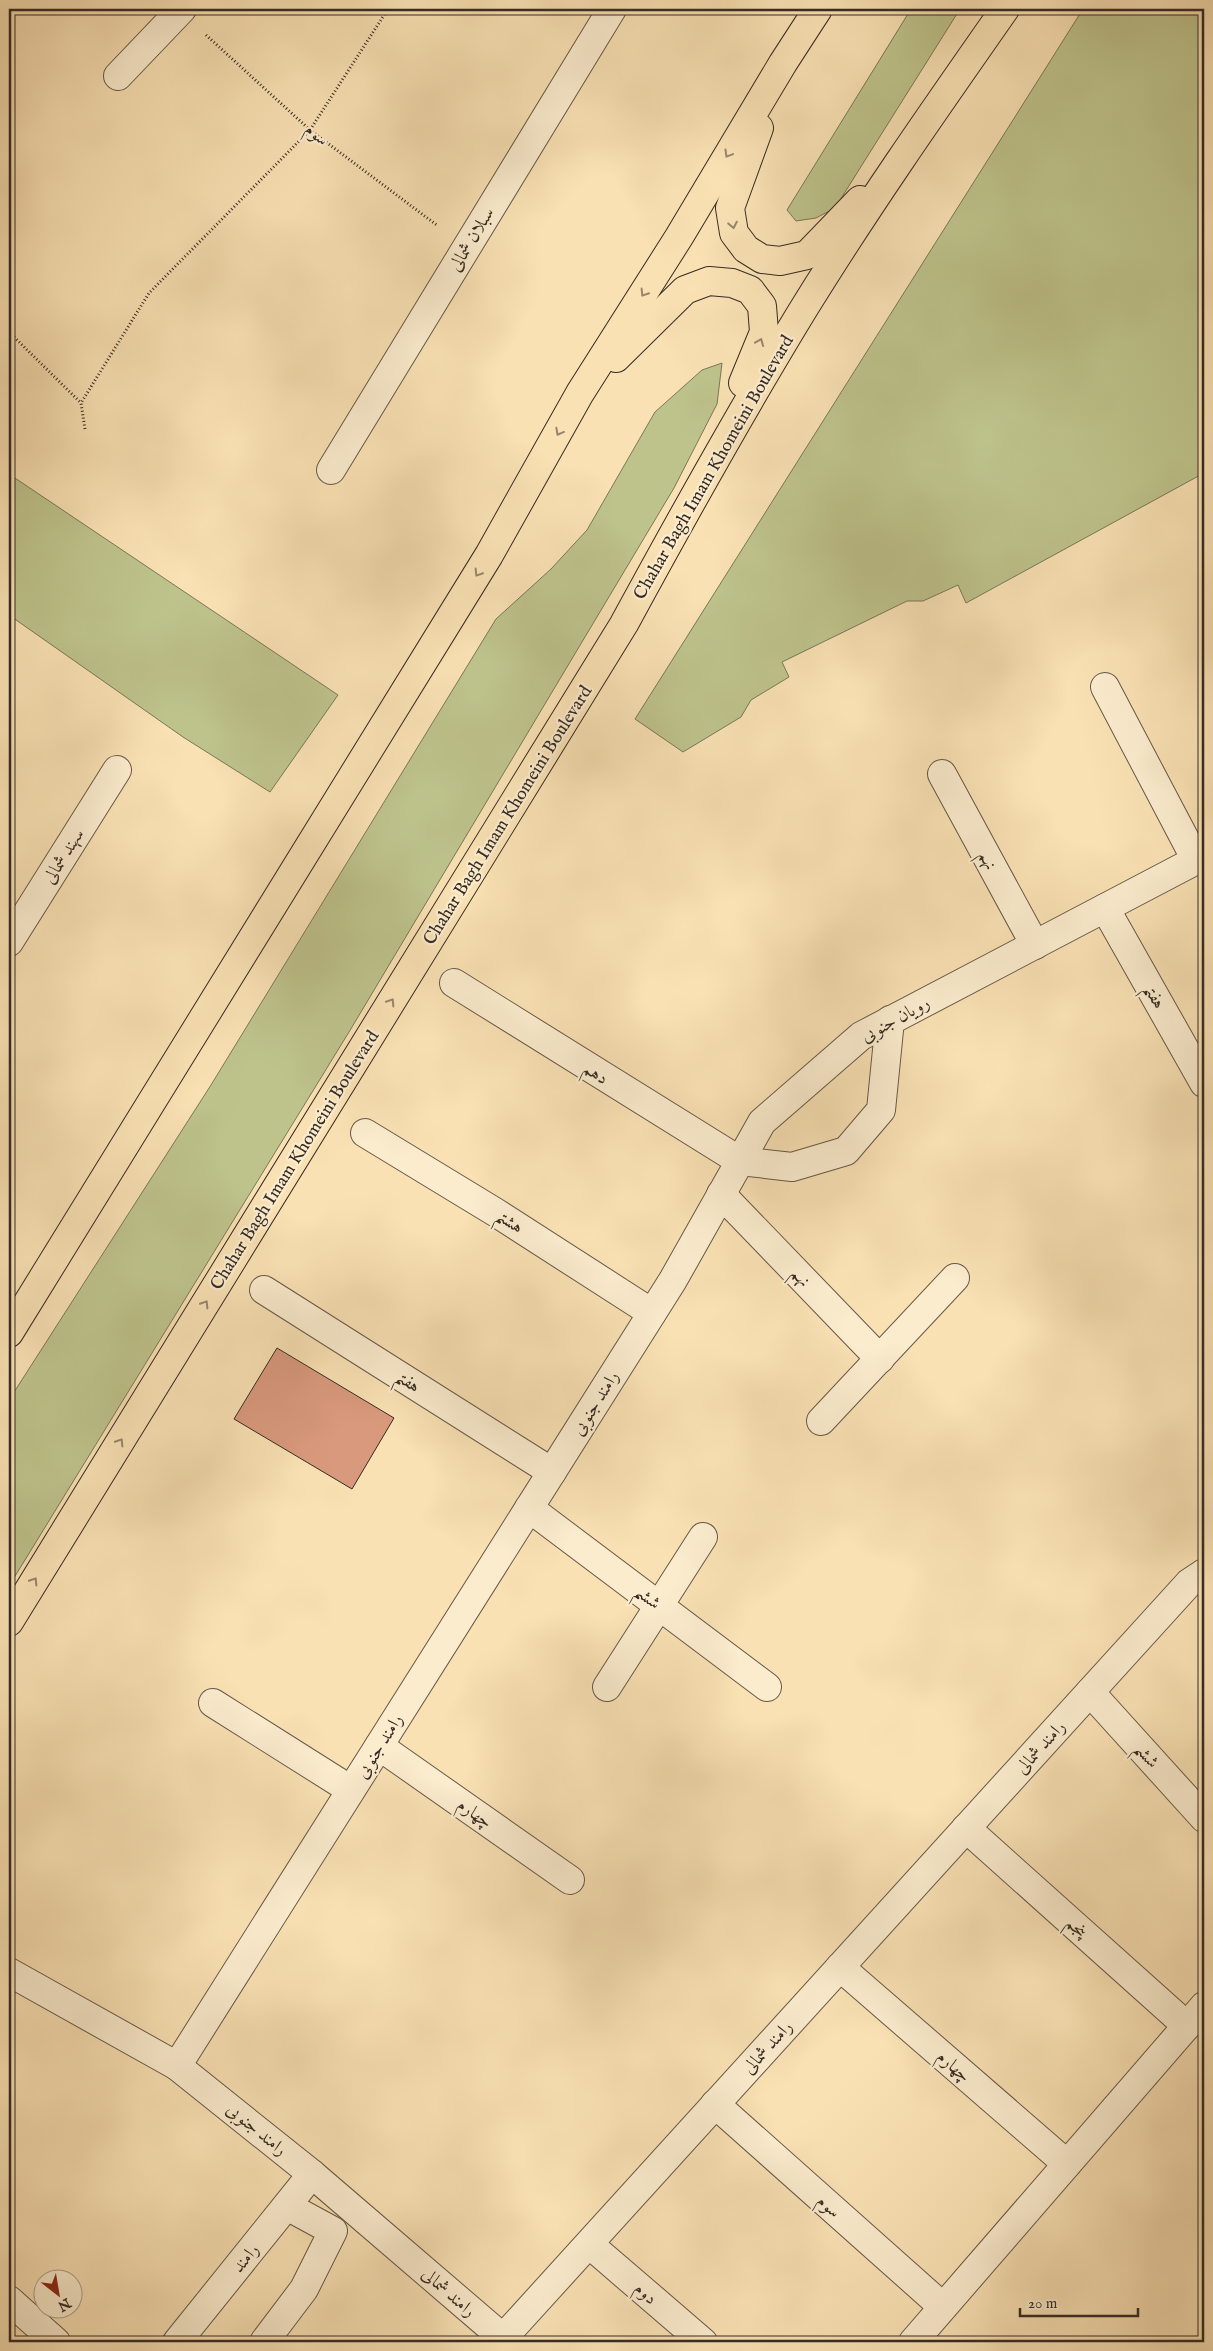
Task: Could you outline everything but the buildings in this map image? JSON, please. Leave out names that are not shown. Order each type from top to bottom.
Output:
[{"type":"main road","points":[[9,1334],[489,555],[580,393],[679,237],[783,63],[818,9]]},
{"type":"main road","name":"Chahar Bagh Imam Khomeini Boulevard","points":[[9,1622],[624,624],[709,468],[802,311],[902,157],[1005,9]]},
{"type":"main road","points":[[783,63],[730,208],[734,233],[746,249],[762,259],[780,261],[807,254],[902,157]]},
{"type":"main road","points":[[580,393],[685,290],[709,280],[732,283],[750,290],[762,306],[764,332],[709,468]]},
{"type":"street","name":"سبلان شمالی","points":[[330,470],[612,9]]},
{"type":"street","points":[[118,76],[179,10]]},
{"type":"street","points":[[1105,687],[1200,858]]},
{"type":"street","name":"سهند شمالی","points":[[9,942],[117,770]]},
{"type":"street","name":"نهم","points":[[942,774],[1035,945]]},
{"type":"street","name":"رویان جنوبی","points":[[673,1280],[762,1122],[861,1036],[1200,858]]},
{"type":"street","name":"هفتم","points":[[1105,908],[1204,1083]]},
{"type":"street","name":"دهم","points":[[454,983],[740,1161]]},
{"type":"street","points":[[740,1161],[792,1167],[846,1151],[881,1110],[890,1020]]},
{"type":"street","name":"هشتم","points":[[365,1133],[495,1212],[652,1313]]},
{"type":"street","name":"نهم","points":[[721,1194],[880,1359]]},
{"type":"street","points":[[821,1422],[955,1278]]},
{"type":"street","name":"رامند جنوبی","points":[[312,2174],[177,2066],[673,1280]]},
{"type":"street","name":"هفتم","points":[[264,1290],[552,1472]]},
{"type":"street","name":"ششم","points":[[528,1508],[767,1688]]},
{"type":"street","points":[[607,1687],[703,1537]]},
{"type":"street","name":"رامند شمالی","points":[[312,2174],[503,2340],[1189,1583],[1204,1573]]},
{"type":"street","name":"ششم","points":[[1090,1692],[1204,1818]]},
{"type":"street","points":[[213,1703],[351,1790]]},
{"type":"street","name":"چهارم","points":[[379,1746],[570,1880]]},
{"type":"street","name":"پنجم","points":[[966,1828],[1196,2016]]},
{"type":"street","name":"چهارم","points":[[840,1967],[1067,2164]]},
{"type":"street","points":[[9,1972],[177,2066]]},
{"type":"street","points":[[913,2342],[1196,2016]]},
{"type":"street","name":"سوم","points":[[715,2104],[943,2307]]},
{"type":"street","name":"رامند","points":[[177,2342],[312,2174]]},
{"type":"street","points":[[287,2206],[333,2231]]},
{"type":"street","points":[[264,2342],[304,2289],[333,2231],[351,2208]]},
{"type":"street","name":"دوم","points":[[589,2244],[703,2342]]},
{"type":"street","points":[[9,2300],[56,2342]]},
{"type":"path","points":[[81,403],[148,294],[310,130],[388,9]]},
{"type":"path","name":"سوم","points":[[179,10],[310,130],[466,247]]},
{"type":"path","points":[[9,332],[81,403],[85,429]]},
{"type":"green space","points":[[911,9],[960,9],[835,208],[816,218],[796,221],[787,210]]},
{"type":"green space","points":[[1083,9],[1204,9],[1204,473],[966,603],[958,585],[923,601],[907,601],[782,662],[789,677],[751,700],[741,717],[683,752],[635,719]]},
{"type":"green space","points":[[722,363],[717,404],[674,488],[349,1032],[9,1586],[9,1400],[211,1085],[496,619],[551,569],[587,530],[655,412],[702,370]]},
{"type":"green space","points":[[9,474],[338,695],[270,792],[183,737],[9,615]]}]
